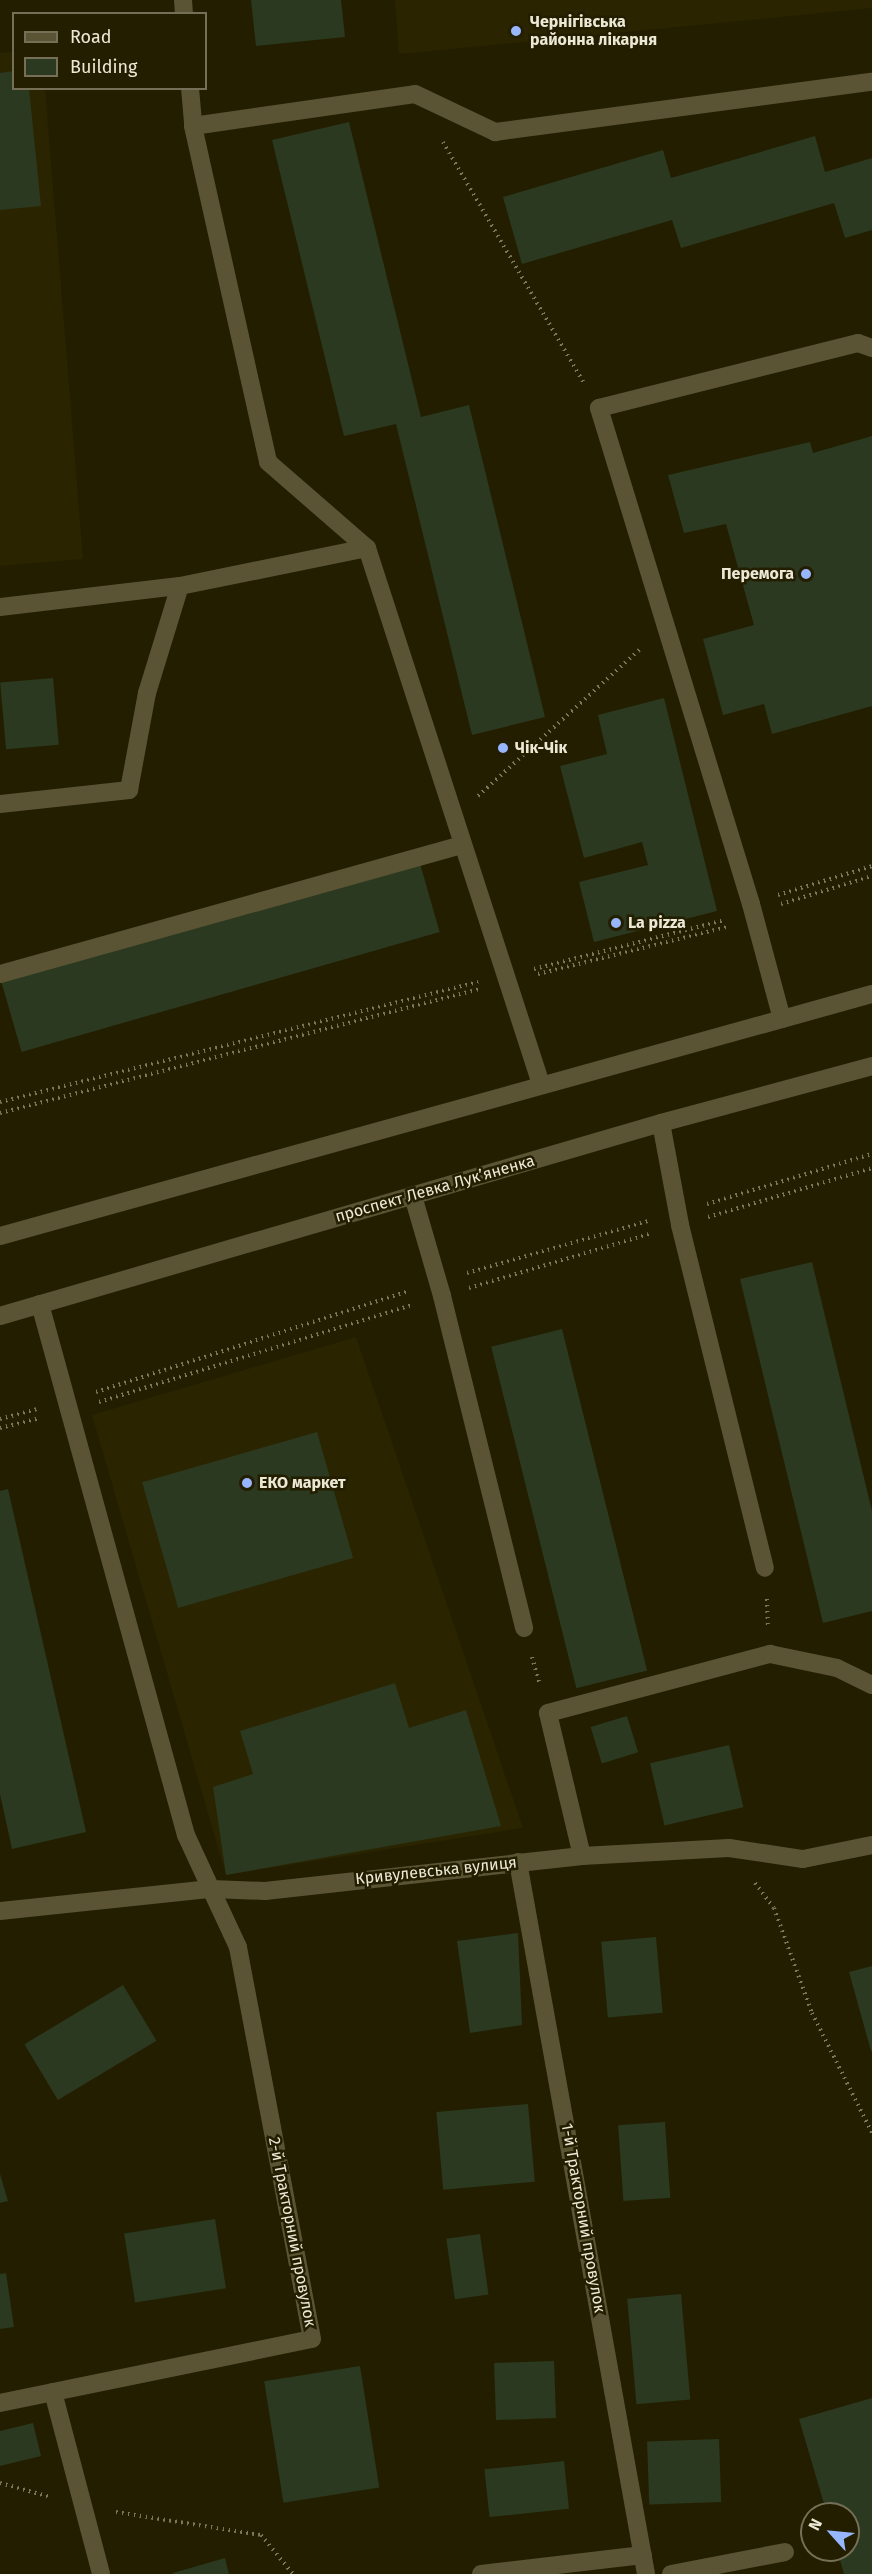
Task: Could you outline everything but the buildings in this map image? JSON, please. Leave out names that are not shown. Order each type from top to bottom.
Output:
[{"type":"street","points":[[193,126],[415,94],[495,132],[872,82]]},
{"type":"street","points":[[190,90],[193,126],[268,462],[368,548],[461,845],[508,978],[541,1084]]},
{"type":"street","points":[[782,1019],[753,913],[663,627],[599,408],[858,343],[872,348]]},
{"type":"street","points":[[0,607],[180,586],[368,548]]},
{"type":"street","points":[[0,804],[129,790],[147,693],[180,586]]},
{"type":"street","points":[[0,974],[461,845]]},
{"type":"street","points":[[0,1236],[872,994]]},
{"type":"street","name":"проспект Левка Лукʼяненка","points":[[0,1316],[661,1123],[872,1066]]},
{"type":"street","points":[[661,1123],[680,1225],[765,1568]]},
{"type":"street","points":[[413,1196],[442,1296],[524,1628]]},
{"type":"street","points":[[40,1304],[186,1835],[210,1889]]},
{"type":"street","points":[[582,1856],[548,1713],[770,1654],[837,1668],[872,1685]]},
{"type":"street","name":"Кривулевська вулиця","points":[[0,1911],[210,1889],[265,1891],[582,1856],[729,1848],[803,1859],[872,1845]]},
{"type":"street","name":"1-й Тракторний провулок","points":[[518,1862],[646,2574]]},
{"type":"street","name":"2-й Тракторний провулок","points":[[0,2403],[312,2339],[238,1947],[210,1889]]},
{"type":"street","points":[[53,2392],[101,2574]]},
{"type":"street","points":[[671,2574],[785,2552]]},
{"type":"street","points":[[481,2574],[643,2555]]},
{"type":"path","points":[[415,94],[599,408]]},
{"type":"path","points":[[453,819],[663,627]]},
{"type":"path","points":[[771,898],[872,866]]},
{"type":"path","points":[[0,1113],[753,913],[872,876]]},
{"type":"path","points":[[0,1102],[738,924]]},
{"type":"path","points":[[765,1568],[770,1654]]},
{"type":"path","points":[[524,1628],[548,1713]]},
{"type":"path","points":[[729,1848],[774,1908],[812,2013],[872,2133]]},
{"type":"path","points":[[0,2483],[83,2507],[261,2535],[293,2574]]},
{"type":"shaded area","name":"Чернігівська районна лікарня","points":[[395,0],[872,0],[872,8],[399,54]]},
{"type":"shaded area","points":[[12,52],[12,90],[45,90],[83,559],[0,566],[0,53]]},
{"type":"shaded area","points":[[356,1337],[523,1828],[226,1875],[92,1415]]},
{"type":"place","name":"Чернігівська районна лікарня","points":[[516,31]]},
{"type":"place","name":"Перемога","points":[[806,574]]},
{"type":"place","name":"Чік-Чік","points":[[503,748]]},
{"type":"place","name":"La pizza","points":[[616,923]]},
{"type":"place","name":"ЕКО маркет","points":[[247,1483]]}]
